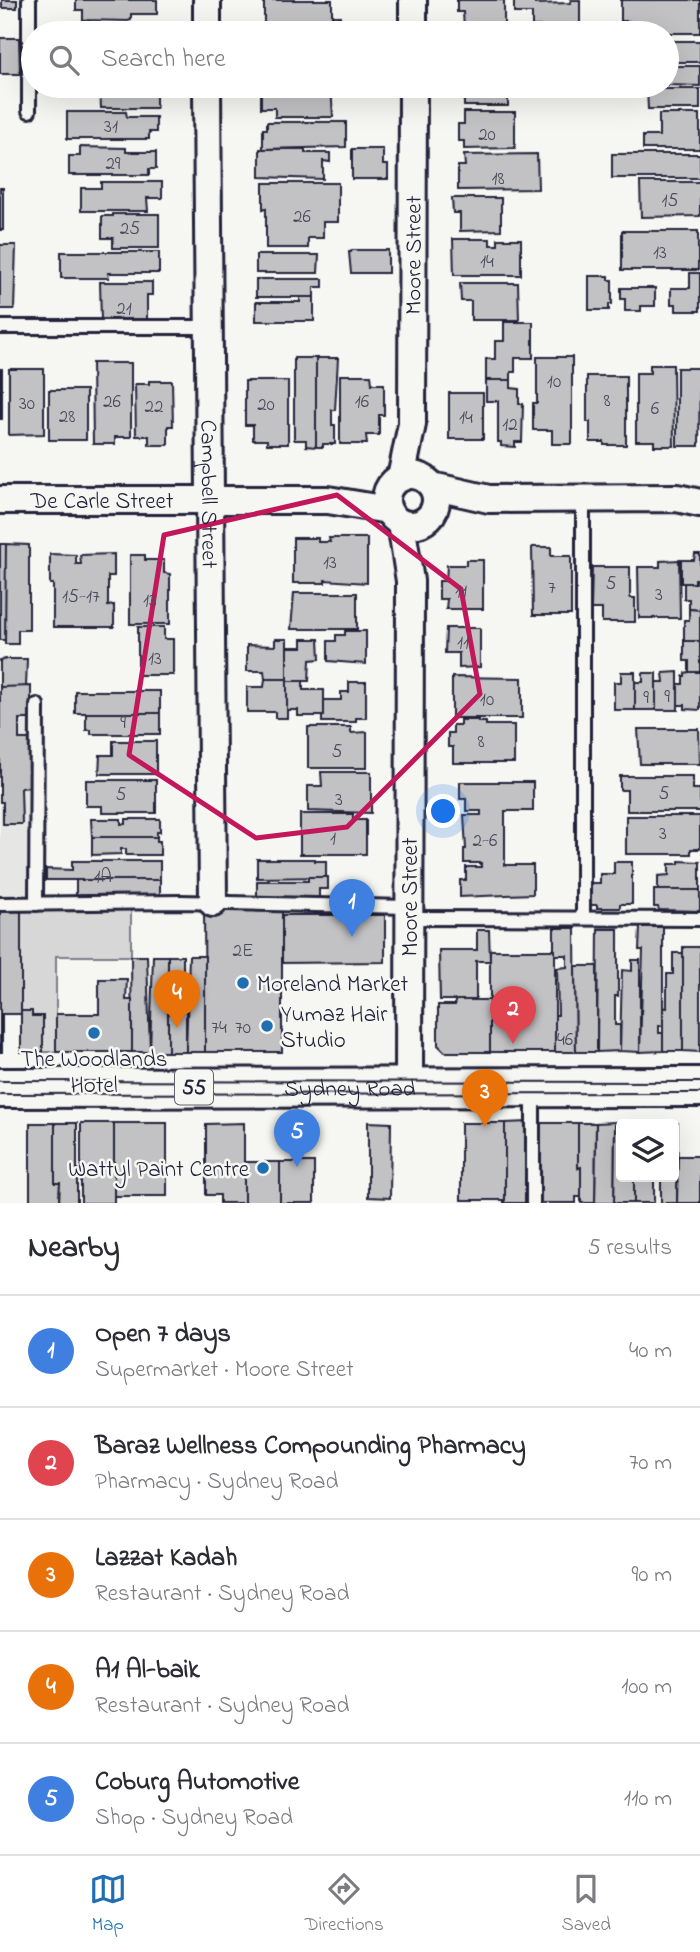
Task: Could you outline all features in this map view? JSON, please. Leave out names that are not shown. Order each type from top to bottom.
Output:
[{"type":"highway","name":"Sydney Road","points":[[0,1088],[700,1087]]},
{"type":"street","points":[[207,0],[207,21]]},
{"type":"street","points":[[413,0],[413,21]]},
{"type":"street","name":"Campbell Street","points":[[207,98],[213,903]]},
{"type":"street","name":"Moore Street","points":[[409,1087],[413,98]]},
{"type":"street","name":"De Carle Street","points":[[0,500],[692,498]]},
{"type":"lane","points":[[29,0],[29,21]]},
{"type":"lane","points":[[29,98],[29,111]]},
{"type":"lane","points":[[0,327],[207,327]]},
{"type":"lane","points":[[583,498],[583,918]]},
{"type":"lane","points":[[36,904],[37,705]]},
{"type":"lane","points":[[0,904],[213,903],[409,913],[700,919]]},
{"type":"lane","points":[[533,1203],[534,1088]]},
{"type":"highlighted area","points":[[337,495],[461,589],[480,694],[347,827],[256,838],[129,755],[164,535]]},
{"type":"shaded area","points":[[31,686],[31,899],[0,899],[0,687]]},
{"type":"shaded area","points":[[131,909],[131,956],[56,956],[56,1052],[43,1052],[42,1016],[32,1016],[31,1011],[21,1011],[21,910]]},
{"type":"building","points":[[2,0],[17,0],[17,8],[2,8]]},
{"type":"building","points":[[76,0],[157,0],[157,14],[131,14],[131,20],[128,21],[83,20],[83,10],[76,10]]},
{"type":"building","points":[[264,0],[332,0],[332,16],[340,16],[340,21],[264,21]]},
{"type":"building","points":[[457,0],[504,0],[504,21],[464,21],[463,12],[457,12]]},
{"type":"building","points":[[514,0],[535,0],[535,4],[571,3],[571,0],[580,0],[580,21],[532,21],[532,13],[514,13]]},
{"type":"building","points":[[621,0],[700,0],[700,33],[679,33],[679,21],[621,21]]},
{"type":"building","points":[[0,38],[19,38],[20,74],[0,74]]},
{"type":"building","points":[[679,41],[700,41],[700,62],[679,62]]},
{"type":"building","points":[[679,66],[700,66],[700,86],[679,85]]},
{"type":"building","points":[[679,89],[700,89],[700,109],[648,109],[647,98],[679,98]]},
{"type":"building","points":[[101,98],[156,98],[156,108],[101,108]]},
{"type":"building","points":[[261,98],[332,98],[333,117],[275,117],[275,108],[261,108]]},
{"type":"building","points":[[464,98],[508,98],[508,106],[464,106]]},
{"type":"building","points":[[67,112],[126,112],[127,117],[156,117],[156,132],[149,132],[149,139],[67,139]]},
{"type":"building","points":[[464,112],[515,112],[515,148],[464,149],[464,141],[458,141],[458,124],[464,124]]},
{"type":"building","points":[[659,114],[700,114],[700,149],[643,149],[643,136],[659,136]]},
{"type":"building","points":[[267,122],[346,122],[346,147],[263,149],[263,129],[267,129]]},
{"type":"building","points":[[80,147],[156,152],[156,169],[149,169],[149,175],[69,175],[69,156],[80,156]]},
{"type":"building","points":[[260,149],[305,149],[305,153],[330,153],[330,162],[323,161],[323,179],[260,177]]},
{"type":"building","points":[[352,149],[383,149],[383,165],[388,165],[388,179],[352,179]]},
{"type":"building","points":[[537,154],[538,189],[458,190],[458,166],[465,166],[464,155]]},
{"type":"building","points":[[612,154],[700,154],[700,178],[612,178]]},
{"type":"building","points":[[101,182],[162,182],[162,198],[147,198],[148,211],[81,211],[81,188],[101,188]]},
{"type":"building","points":[[640,182],[700,182],[700,216],[641,217]]},
{"type":"building","points":[[263,183],[338,183],[338,222],[323,222],[323,238],[308,238],[308,248],[266,248]]},
{"type":"building","points":[[0,188],[3,188],[3,230],[0,230]]},
{"type":"building","points":[[452,198],[501,198],[501,230],[460,231],[460,213],[453,213]]},
{"type":"building","points":[[159,214],[159,248],[113,248],[113,238],[102,238],[102,216]]},
{"type":"building","points":[[622,231],[698,231],[698,270],[622,270]]},
{"type":"building","points":[[453,239],[490,239],[490,245],[498,245],[498,239],[521,239],[521,275],[454,275]]},
{"type":"building","points":[[0,245],[16,245],[14,309],[0,309]]},
{"type":"building","points":[[388,250],[388,273],[351,273],[349,252]]},
{"type":"building","points":[[61,252],[159,252],[159,273],[108,273],[109,278],[61,278]]},
{"type":"building","points":[[256,255],[319,255],[318,273],[256,273]]},
{"type":"building","points":[[690,273],[700,273],[700,311],[676,311],[676,304],[671,304],[671,288],[690,288]]},
{"type":"building","points":[[589,276],[609,276],[609,280],[612,280],[612,304],[609,304],[609,310],[589,310]]},
{"type":"building","points":[[256,279],[323,279],[323,287],[314,287],[314,297],[256,297]]},
{"type":"building","points":[[100,282],[152,282],[152,295],[147,295],[147,320],[101,320]]},
{"type":"building","points":[[460,283],[518,283],[519,320],[471,320],[471,301],[461,301]]},
{"type":"building","points":[[621,288],[655,288],[655,306],[641,306],[641,311],[625,311]]},
{"type":"building","points":[[300,297],[314,297],[314,321],[256,321],[256,302],[300,302]]},
{"type":"building","points":[[504,322],[533,322],[533,358],[515,358],[515,372],[511,372],[511,380],[486,380],[486,359],[495,359],[495,341],[504,341]]},
{"type":"building","points":[[537,357],[572,357],[572,444],[552,444],[552,430],[533,430],[533,403],[537,403]]},
{"type":"building","points":[[294,358],[316,358],[316,447],[306,446],[306,440],[294,440]]},
{"type":"building","points":[[316,358],[338,358],[335,410],[332,410],[335,444],[323,444],[323,447],[316,447]]},
{"type":"building","points":[[92,363],[131,363],[131,437],[115,437],[115,444],[93,444]]},
{"type":"building","points":[[650,365],[673,365],[674,446],[654,446],[654,441],[636,441],[636,373],[650,373]]},
{"type":"building","points":[[677,368],[700,368],[699,446],[677,446]]},
{"type":"building","points":[[2,369],[2,419],[0,419]]},
{"type":"building","points":[[9,369],[44,369],[44,434],[9,435]]},
{"type":"building","points":[[340,375],[371,375],[372,384],[384,384],[384,415],[379,415],[379,435],[366,435],[367,444],[340,444]]},
{"type":"building","points":[[587,376],[626,376],[626,445],[590,442]]},
{"type":"building","points":[[486,380],[511,380],[511,388],[519,389],[519,404],[523,404],[522,442],[515,442],[515,447],[501,446],[501,442],[498,442],[498,401],[486,401]]},
{"type":"building","points":[[149,381],[172,381],[173,426],[168,426],[168,445],[149,445],[149,436],[136,436],[135,384],[149,384]]},
{"type":"building","points":[[245,381],[288,381],[288,444],[267,444],[267,440],[253,440],[253,425],[245,425]]},
{"type":"building","points":[[49,390],[86,390],[86,440],[49,440]]},
{"type":"building","points":[[449,393],[483,393],[483,439],[449,439]]},
{"type":"building","points":[[293,538],[318,538],[318,542],[330,542],[329,538],[367,538],[367,583],[325,580],[325,583],[293,583]]},
{"type":"building","points":[[0,544],[6,544],[6,640],[0,640]]},
{"type":"building","points":[[6,544],[29,545],[29,630],[18,630],[18,644],[5,644]]},
{"type":"building","points":[[532,547],[551,547],[551,556],[571,556],[571,615],[533,615]]},
{"type":"building","points":[[50,554],[76,555],[76,564],[81,564],[80,555],[114,554],[114,576],[108,576],[108,606],[114,605],[114,627],[53,627]]},
{"type":"building","points":[[695,554],[700,554],[700,579],[695,579],[695,583],[681,583],[681,560],[694,560]]},
{"type":"building","points":[[130,555],[145,555],[145,560],[164,560],[164,573],[170,574],[170,624],[130,624]]},
{"type":"building","points":[[466,560],[483,560],[483,609],[446,609],[447,599],[439,599],[439,581],[446,581],[447,565],[466,565]]},
{"type":"building","points":[[679,560],[680,618],[639,618],[638,567],[660,567],[660,561]]},
{"type":"building","points":[[592,567],[630,567],[630,598],[635,598],[635,622],[602,622],[602,609],[591,609]]},
{"type":"building","points":[[695,579],[700,579],[700,610],[689,609],[689,599],[684,599],[684,583],[695,583]]},
{"type":"building","points":[[294,593],[357,593],[357,629],[291,629]]},
{"type":"building","points":[[689,609],[700,610],[700,641],[684,641],[684,620],[689,620]]},
{"type":"building","points":[[138,627],[164,627],[164,639],[173,639],[173,675],[138,675]]},
{"type":"building","points":[[446,628],[480,628],[480,667],[459,668],[459,653],[445,653]]},
{"type":"building","points":[[345,631],[366,631],[366,664],[328,661],[328,641],[336,641],[336,635],[345,635]]},
{"type":"building","points":[[275,639],[287,639],[287,679],[265,679],[264,671],[247,671],[247,645],[275,646]]},
{"type":"building","points":[[302,639],[319,639],[320,659],[310,660],[309,681],[287,681],[287,647],[302,647]]},
{"type":"building","points":[[684,641],[700,641],[700,672],[689,672],[689,661],[684,661]]},
{"type":"building","points":[[27,659],[26,687],[0,687],[0,660]]},
{"type":"building","points":[[621,672],[635,672],[635,710],[614,710],[614,682],[621,682]]},
{"type":"building","points":[[678,672],[678,710],[656,710],[656,682],[664,682],[663,673]]},
{"type":"building","points":[[689,672],[700,672],[700,710],[685,709],[685,705],[678,705],[678,684],[683,684],[683,676]]},
{"type":"building","points":[[643,673],[656,673],[656,710],[635,710],[635,682],[643,682]]},
{"type":"building","points":[[452,677],[522,678],[522,718],[452,718]]},
{"type":"building","points":[[265,679],[287,679],[287,718],[275,718],[275,712],[247,712],[247,687],[264,687]]},
{"type":"building","points":[[287,681],[303,681],[303,690],[324,690],[324,716],[298,716],[298,710],[287,710]]},
{"type":"building","points":[[349,682],[366,682],[366,718],[356,718],[356,722],[322,722],[324,700],[341,700],[341,692],[349,692]]},
{"type":"building","points":[[31,686],[31,719],[19,719],[19,739],[31,739],[31,787],[21,788],[22,824],[3,824],[3,802],[0,802],[0,687]]},
{"type":"building","points":[[75,691],[160,691],[160,713],[75,713]]},
{"type":"building","points":[[86,713],[160,713],[160,734],[91,734],[91,730],[86,730]]},
{"type":"building","points":[[460,720],[478,720],[486,722],[486,725],[514,725],[514,763],[453,763],[453,747],[448,747],[448,733],[453,733],[453,725],[460,725]]},
{"type":"building","points":[[308,727],[351,727],[351,733],[367,732],[367,768],[308,768]]},
{"type":"building","points":[[638,729],[699,729],[700,764],[640,764]]},
{"type":"building","points":[[113,741],[156,741],[156,774],[99,774],[100,755],[113,755]]},
{"type":"building","points":[[321,772],[371,772],[371,813],[308,811],[308,786],[322,786]]},
{"type":"building","points":[[620,776],[693,776],[693,789],[700,789],[700,811],[627,811],[627,790],[620,790]]},
{"type":"building","points":[[86,780],[156,780],[156,813],[102,813],[102,806],[86,806]]},
{"type":"building","points":[[460,782],[533,782],[533,811],[505,811],[505,865],[533,865],[533,894],[460,897],[460,880],[466,880],[466,867],[481,867],[481,863],[464,863],[464,815],[481,815],[481,811],[466,811],[466,799],[460,799]]},
{"type":"building","points":[[300,814],[353,814],[353,820],[366,820],[366,854],[300,854]]},
{"type":"building","points":[[626,816],[700,816],[700,849],[691,849],[691,854],[626,854]]},
{"type":"building","points":[[91,819],[121,819],[121,824],[126,824],[126,819],[160,819],[160,832],[157,832],[157,837],[92,837]]},
{"type":"building","points":[[92,837],[157,837],[157,841],[160,841],[160,855],[126,855],[126,849],[121,849],[121,854],[92,855]]},
{"type":"building","points":[[257,859],[326,861],[326,877],[257,878]]},
{"type":"building","points":[[72,861],[160,861],[160,880],[46,880],[46,869],[72,870]]},
{"type":"building","points":[[679,861],[700,862],[700,890],[658,890],[658,876],[669,875],[669,864],[679,864]]},
{"type":"building","points":[[614,862],[632,862],[632,904],[620,904],[620,908],[597,908],[597,905],[589,905],[589,883],[600,883],[600,874],[614,874]]},
{"type":"building","points":[[308,877],[328,877],[328,889],[319,889],[319,900],[257,900],[257,881],[308,881]]},
{"type":"building","points":[[76,880],[160,880],[160,899],[76,899]]},
{"type":"building","points":[[654,890],[700,890],[700,911],[659,910],[654,907]]},
{"type":"building","name":"Moreland Market","points":[[204,909],[282,909],[282,1052],[205,1052]]},
{"type":"building","points":[[0,910],[21,910],[21,1014],[2,1014],[2,1052],[0,1052]]},
{"type":"building","points":[[282,915],[385,915],[385,962],[282,963]]},
{"type":"building","points":[[640,927],[663,927],[663,1026],[659,1026],[659,1033],[663,1033],[663,1051],[640,1052],[643,950],[639,950]]},
{"type":"building","points":[[554,928],[575,928],[576,1052],[555,1052],[555,1015],[558,1015],[557,968],[567,967],[567,955],[554,955]]},
{"type":"building","points":[[598,929],[618,929],[615,1025],[620,1025],[620,1051],[597,1052]]},
{"type":"building","points":[[477,930],[489,930],[490,961],[476,961],[476,1000],[440,1000],[439,950],[477,950]]},
{"type":"building","points":[[683,947],[700,947],[700,1052],[683,1051]]},
{"type":"building","points":[[490,950],[555,950],[555,1052],[490,1052]]},
{"type":"building","points":[[673,953],[683,953],[683,1051],[663,1051],[663,1007],[667,1008],[667,974],[673,974]]},
{"type":"building","points":[[131,956],[147,956],[150,1052],[132,1052]]},
{"type":"building","points":[[153,956],[168,956],[168,1052],[150,1052]]},
{"type":"building","points":[[168,956],[183,956],[186,1052],[168,1052]]},
{"type":"building","points":[[189,956],[205,956],[205,1052],[186,1052]]},
{"type":"building","points":[[632,960],[640,960],[640,1052],[620,1051],[622,970],[632,971]]},
{"type":"building","points":[[575,966],[597,966],[597,1052],[576,1052]]},
{"type":"building","name":"The Woodlands Hotel","points":[[99,979],[127,979],[126,1000],[132,1000],[132,1052],[56,1052],[56,1014],[99,1014]]},
{"type":"building","points":[[455,1000],[490,1000],[490,1052],[445,1052],[438,1045],[438,1005],[455,1005]]},
{"type":"building","points":[[21,1011],[32,1011],[32,1016],[43,1016],[43,1052],[21,1052]]},
{"type":"building","points":[[368,1122],[391,1123],[390,1198],[368,1197]]},
{"type":"building","points":[[528,1122],[527,1203],[504,1203],[505,1123]]},
{"type":"building","points":[[615,1122],[614,1203],[595,1203],[596,1123]]},
{"type":"building","points":[[616,1122],[616,1182],[634,1182],[634,1203],[614,1203]]},
{"type":"building","points":[[30,1123],[55,1123],[55,1183],[60,1183],[59,1203],[30,1203]]},
{"type":"building","points":[[55,1123],[77,1123],[77,1203],[59,1203],[60,1183],[55,1183]]},
{"type":"building","points":[[81,1123],[114,1123],[114,1203],[81,1203]]},
{"type":"building","points":[[114,1123],[167,1123],[167,1196],[114,1196]]},
{"type":"building","points":[[244,1123],[244,1203],[220,1203],[220,1195],[206,1195],[206,1124]]},
{"type":"building","points":[[461,1123],[505,1123],[505,1200],[461,1200]]},
{"type":"building","points":[[539,1123],[578,1123],[581,1197],[576,1197],[576,1203],[540,1203]]},
{"type":"building","points":[[578,1123],[596,1123],[595,1203],[581,1203]]},
{"type":"building","points":[[679,1156],[700,1156],[700,1203],[677,1203]]},
{"type":"building","points":[[244,1162],[280,1162],[280,1203],[244,1203]]},
{"type":"building","points":[[280,1162],[314,1162],[314,1203],[280,1203]]},
{"type":"building","points":[[634,1182],[654,1182],[654,1203],[634,1203]]},
{"type":"building","points":[[661,1182],[677,1182],[677,1203],[661,1203]]},
{"type":"tram line","points":[[0,1081],[700,1082]]},
{"type":"tram line","points":[[0,1094],[700,1093]]},
{"type":"place","name":"Open 7 days","points":[[352,937]]},
{"type":"place","name":"Moreland Market","points":[[243,983]]},
{"type":"place","name":"Yumaz Hair Studio","points":[[267,1026]]},
{"type":"place","name":"A1 Al-baik","points":[[177,1028]]},
{"type":"place","name":"The Woodlands Hotel","points":[[94,1033]]},
{"type":"place","name":"Baraz Wellness Compounding Pharmacy","points":[[513,1044]]},
{"type":"place","name":"Lazzat Kadah","points":[[485,1127]]},
{"type":"place","name":"Coburg Automotive","points":[[297,1167]]},
{"type":"place","name":"Wattyl Paint Centre","points":[[263,1168]]}]
